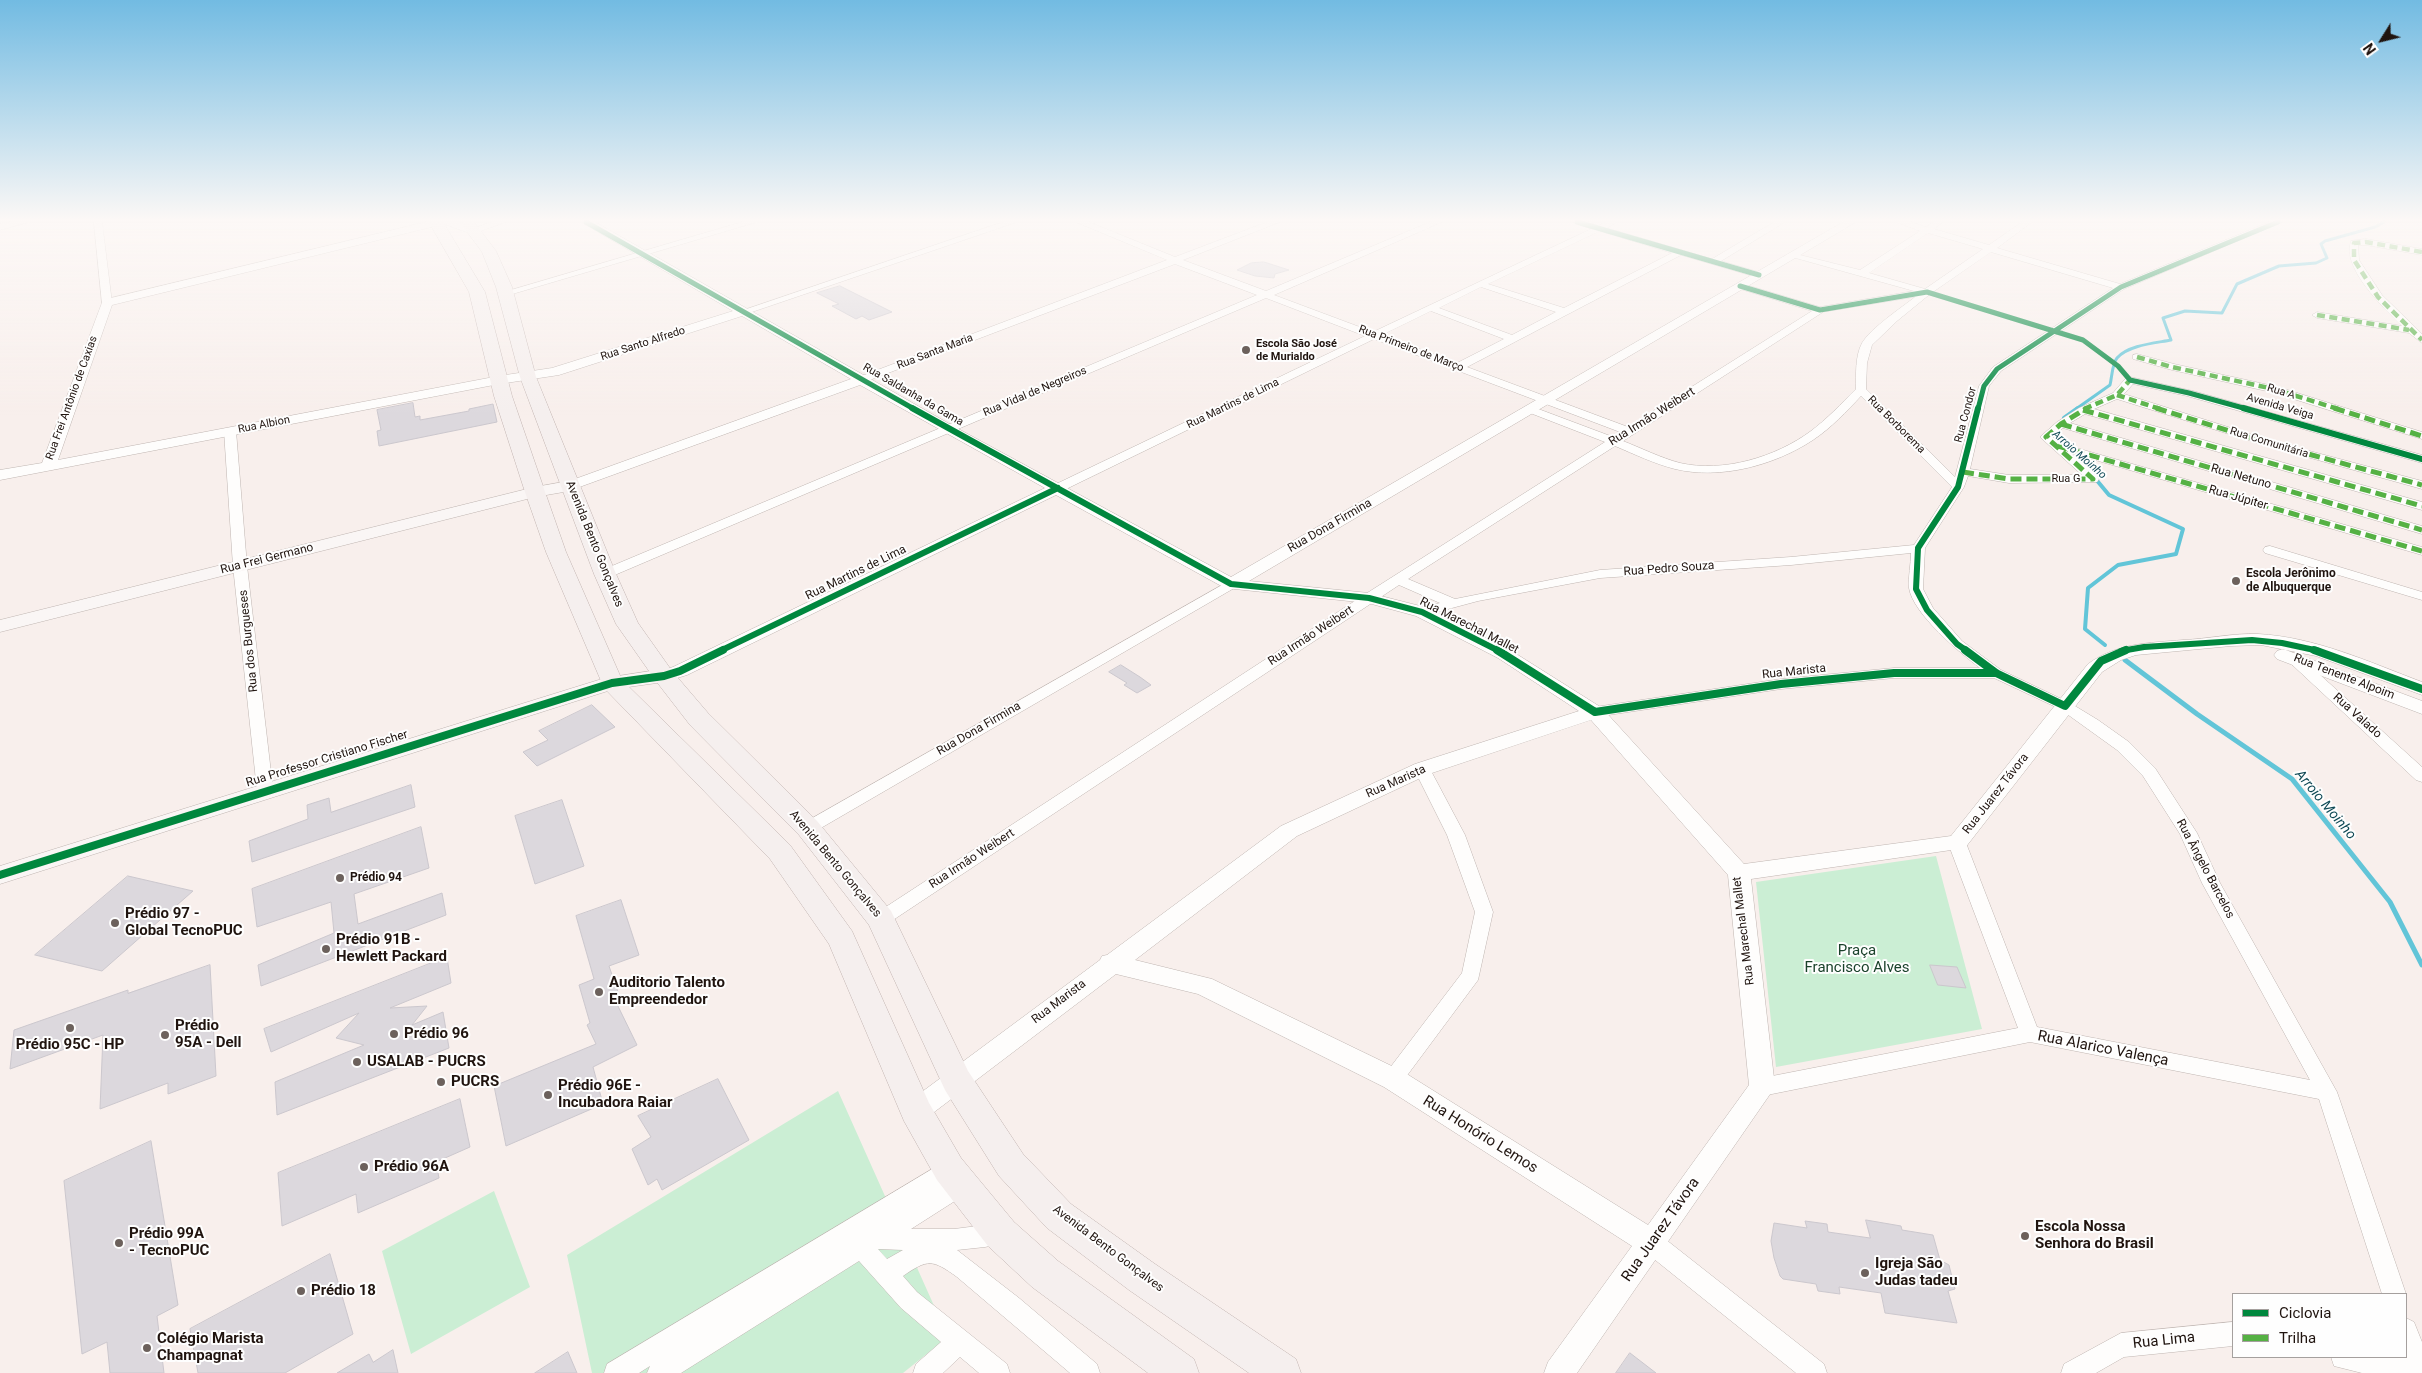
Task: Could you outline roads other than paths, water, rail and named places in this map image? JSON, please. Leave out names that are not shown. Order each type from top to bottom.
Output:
[{"type":"main road","points":[[473,286],[477,292],[499,380],[535,492],[556,552],[612,683],[780,852],[842,939],[916,1110],[955,1177],[1000,1234],[1045,1274],[1180,1373]]},
{"type":"main road","name":"Avenida Bento Gonçalves","points":[[503,286],[528,377],[569,486],[601,558],[605,574],[627,624],[664,676],[699,719],[808,828],[881,919],[956,1080],[1011,1165],[1059,1216],[1142,1277],[1282,1373]]},
{"type":"main road","name":"Rua Santa Maria","points":[[535,492],[569,486]]},
{"type":"main road","name":"Rua Frei Germano","points":[[0,626],[535,492]]},
{"type":"main road","name":"Rua Professor Cristiano Fischer","points":[[0,875],[265,790],[612,683],[664,676]]},
{"type":"street","points":[[105,286],[107,303],[177,286]]},
{"type":"street","points":[[506,293],[531,286]]},
{"type":"street","name":"Rua Saldanha da Gama","points":[[697,286],[948,429],[1231,584]]},
{"type":"street","name":"Rua Santo Alfredo","points":[[528,377],[554,372],[821,286]]},
{"type":"street","name":"Rua Santa Maria","points":[[569,486],[863,379],[1109,286]]},
{"type":"street","name":"Rua Primeiro de Março","points":[[1244,286],[1630,432]]},
{"type":"street","name":"Rua Vidal de Negreiros","points":[[605,574],[1289,286]]},
{"type":"street","name":"Rua Martins de Lima","points":[[664,676],[680,671],[1476,286]]},
{"type":"street","points":[[1486,286],[1566,312]]},
{"type":"street","points":[[1458,367],[1615,286]]},
{"type":"street","points":[[1740,286],[1820,310],[1927,292]]},
{"type":"street","name":"Rua Dona Firmina","points":[[808,828],[1231,584],[1740,286]]},
{"type":"street","points":[[1905,286],[1927,292]]},
{"type":"street","name":"Rua Borborema","points":[[1935,286],[1893,319],[1867,344],[1862,363],[1861,390],[1958,487]]},
{"type":"street","points":[[2371,286],[2378,297],[2409,330],[2422,340]]},
{"type":"street","name":"Rua Condor","points":[[1958,487],[1984,386],[1997,369],[2121,287]]},
{"type":"street","name":"Rua Frei Antônio de Caxias","points":[[48,466],[107,303]]},
{"type":"street","points":[[1431,308],[1513,339]]},
{"type":"street","name":"Rua Irmão Weibert","points":[[881,919],[1369,598],[1820,310]]},
{"type":"street","points":[[2317,315],[2409,330]]},
{"type":"street","name":"Rua A","points":[[2137,357],[2172,368],[2274,389],[2422,436]]},
{"type":"street","name":"Rua Albion","points":[[0,475],[499,380],[528,377]]},
{"type":"street","name":"Avenida Veiga","points":[[2117,395],[2130,380],[2189,393],[2422,459]]},
{"type":"street","points":[[1529,409],[1677,466],[1693,469],[1735,466],[1787,451],[1811,437],[1861,390]]},
{"type":"street","points":[[2053,445],[2046,437],[2061,424],[2083,410],[2117,395]]},
{"type":"street","name":"Rua Comunitária","points":[[2117,395],[2173,415],[2320,458],[2422,485]]},
{"type":"street","name":"Rua Netuno","points":[[2083,410],[2422,506]]},
{"type":"street","name":"Rua Netuno","points":[[2061,424],[2422,530]]},
{"type":"street","name":"Rua dos Burgueses","points":[[230,431],[240,566],[265,790]]},
{"type":"street","name":"Rua G","points":[[1963,472],[2009,479],[2093,479],[2053,445]]},
{"type":"street","name":"Rua Júpiter","points":[[2053,445],[2422,551]]},
{"type":"street","points":[[1918,548],[1958,487]]},
{"type":"street","name":"Rua Pedro Souza","points":[[1422,612],[1453,603],[1600,574],[1791,561],[1918,548]]},
{"type":"street","name":"Rua Ângelo Barcelos","points":[[1918,548],[1916,589],[1927,610],[1957,644],[1996,673],[2065,706],[2122,746],[2149,772],[2188,833],[2210,883],[2327,1092],[2394,1293]]},
{"type":"street","points":[[2270,550],[2422,596]]},
{"type":"street","points":[[1398,580],[1453,603]]},
{"type":"street","name":"Rua Marechal Mallet","points":[[1231,584],[1369,598],[1422,612],[1504,654],[1595,712],[1739,873],[1762,1087]]},
{"type":"street","name":"Rua Tenente Alpoim","points":[[2212,644],[2239,640],[2262,640],[2295,646],[2422,708]]},
{"type":"street","name":"Rua Tenente Alpoim","points":[[2212,644],[2341,667],[2422,689]]},
{"type":"street","name":"Rua Juarez Távora","points":[[1739,873],[1957,843],[2095,668],[2107,657],[2145,647],[2212,644]]},
{"type":"street","name":"Rua Valado","points":[[2291,657],[2422,776]]},
{"type":"street","name":"Rua Marista","points":[[916,1110],[1110,963],[1289,831],[1422,769],[1595,712],[1780,684],[1894,673],[1996,673]]},
{"type":"street","points":[[1393,1079],[1471,976],[1484,912],[1456,835],[1422,769]]},
{"type":"street","points":[[1957,843],[2030,1034]]},
{"type":"street","name":"Rua Honório Lemos","points":[[1110,963],[1204,986],[1393,1079],[1652,1243],[1815,1373]]},
{"type":"street","name":"Rua Alarico Valença","points":[[1762,1087],[2030,1034],[2327,1092]]},
{"type":"street","name":"Rua Juarez Távora","points":[[1558,1373],[1762,1087]]},
{"type":"street","points":[[667,1364],[889,1218],[955,1177]]},
{"type":"street","points":[[616,1373],[667,1364],[868,1243],[889,1218]]},
{"type":"street","points":[[868,1243],[970,1240],[1000,1234]]},
{"type":"street","points":[[868,1243],[885,1274],[909,1300],[998,1373]]},
{"type":"street","points":[[885,1274],[909,1259],[924,1253],[939,1252],[964,1268],[1088,1373]]},
{"type":"street","points":[[2348,1358],[2420,1373],[2407,1333]]},
{"type":"street","name":"Rua Lima","points":[[2073,1373],[2121,1345],[2232,1334]]},
{"type":"street","points":[[925,1373],[960,1341]]},
{"type":"waterway","name":"Arroio Moinho","points":[[2076,409],[2110,385],[2114,364],[2122,354],[2142,345],[2171,340],[2163,318],[2185,311],[2222,313],[2236,286]]},
{"type":"waterway","name":"Arroio Moinho","points":[[2064,418],[2078,408]]},
{"type":"waterway","name":"Arroio Moinho","points":[[2094,477],[2109,495],[2183,529],[2176,554],[2118,565],[2088,588],[2085,629],[2105,645]]},
{"type":"waterway","name":"Arroio Moinho","points":[[2125,660],[2197,714],[2292,779],[2390,902],[2422,965]]},
{"type":"place","name":"Escola São José de Murialdo","points":[[1246,350]]},
{"type":"place","name":"Escola Jerônimo de Albuquerque","points":[[2236,581]]},
{"type":"place","name":"Prédio 94","points":[[340,878]]},
{"type":"place","name":"Prédio 97 - Global TecnoPUC","points":[[115,923]]},
{"type":"place","name":"Prédio 91B - Hewlett Packard","points":[[326,949]]},
{"type":"place","name":"Auditorio Talento Empreendedor","points":[[599,992]]},
{"type":"place","name":"Prédio 95C - HP","points":[[70,1028]]},
{"type":"place","name":"Prédio 96","points":[[394,1034]]},
{"type":"place","name":"Prédio 95A - Dell","points":[[165,1035]]},
{"type":"place","name":"USALAB - PUCRS","points":[[357,1062]]},
{"type":"place","name":"PUCRS","points":[[441,1082]]},
{"type":"place","name":"Prédio 96E - Incubadora Raiar","points":[[548,1095]]},
{"type":"place","name":"Prédio 96A","points":[[364,1167]]},
{"type":"place","name":"Escola Nossa Senhora do Brasil","points":[[2025,1236]]},
{"type":"place","name":"Prédio 99A - TecnoPUC","points":[[119,1243]]},
{"type":"place","name":"Igreja São Judas tadeu","points":[[1865,1273]]},
{"type":"place","name":"Prédio 18","points":[[301,1291]]},
{"type":"place","name":"Colégio Marista Champagnat","points":[[147,1348]]},
{"type":"park label","name":"Praça Francisco Alves","points":[[1857,960]]}]
